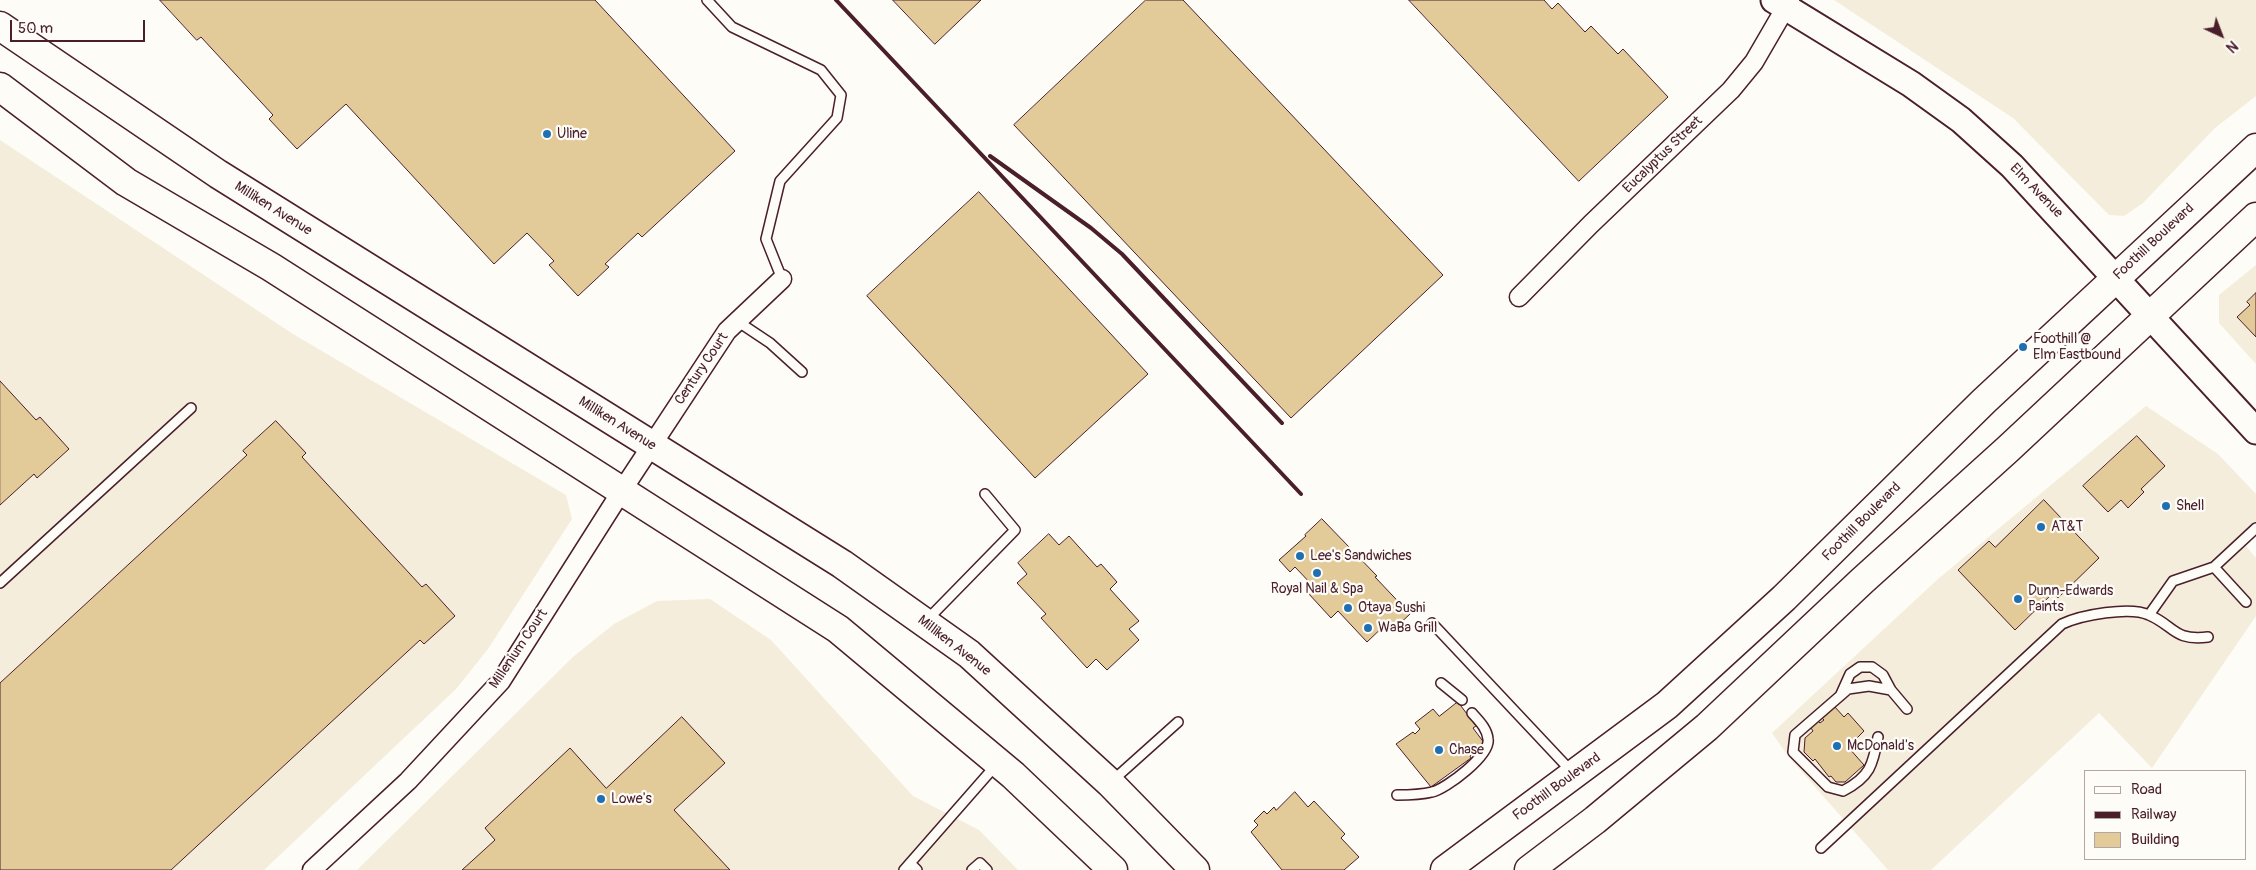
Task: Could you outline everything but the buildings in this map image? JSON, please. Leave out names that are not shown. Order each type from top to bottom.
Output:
[{"type":"main road","name":"Milliken Avenue","points":[[0,26],[218,174],[842,564],[969,654],[1110,783],[1195,870]]},
{"type":"main road","points":[[0,87],[126,182],[287,277],[838,629],[998,763],[1113,870]]},
{"type":"main road","name":"Foothill Boulevard","points":[[1445,870],[1667,705],[1784,598],[1984,401],[2256,148]]},
{"type":"main road","points":[[1529,870],[1595,820],[1688,744],[2256,217]]},
{"type":"street","name":"Elm Avenue","points":[[1783,2],[1911,84],[1961,120],[2012,166],[2061,217],[2114,279],[2256,430]]},
{"type":"street","name":"Eucalyptus Street","points":[[1519,297],[1591,224],[1731,90],[1754,62],[1783,2]]},
{"type":"street","name":"Century Court","points":[[651,445],[727,331],[782,279]]},
{"type":"street","name":"Millenium Court","points":[[312,870],[408,781],[501,681],[651,445]]},
{"type":"lane","points":[[707,0],[732,26],[821,70],[841,96],[837,118],[780,182],[766,239],[782,279]]},
{"type":"lane","points":[[737,321],[770,344],[802,372]]},
{"type":"lane","points":[[0,583],[191,408]]},
{"type":"lane","points":[[924,623],[1015,530],[985,494]]},
{"type":"lane","points":[[2148,615],[2173,581],[2214,567],[2256,528]]},
{"type":"lane","points":[[2214,567],[2246,602]]},
{"type":"lane","points":[[1821,848],[2062,624],[2075,618],[2138,611],[2182,636],[2208,637]]},
{"type":"lane","points":[[1432,623],[1574,774]]},
{"type":"lane","points":[[1840,695],[1850,674],[1860,667],[1872,667],[1883,675],[1891,690],[1908,709]]},
{"type":"lane","points":[[1441,683],[1462,700]]},
{"type":"lane","points":[[1878,737],[1874,759],[1868,773],[1859,783],[1843,791],[1828,787],[1793,752],[1795,735],[1848,689],[1869,686],[1891,690]]},
{"type":"lane","points":[[1397,795],[1434,792],[1450,783],[1485,752],[1489,740],[1485,728],[1472,713]]},
{"type":"lane","points":[[1110,783],[1178,722]]},
{"type":"lane","points":[[904,870],[998,763]]},
{"type":"lane","points":[[910,862],[918,870]]},
{"type":"lane","points":[[972,870],[980,863],[987,870]]},
{"type":"shaded area","points":[[1834,0],[2256,0],[2256,96],[2215,128],[2143,203],[2124,216],[2109,215],[2013,118]]},
{"type":"shaded area","points":[[0,140],[293,334],[566,495],[572,519],[488,649],[456,689],[264,870],[0,870]]},
{"type":"shaded area","points":[[2256,265],[2256,364],[2219,323],[2219,295]]},
{"type":"shaded area","points":[[2146,406],[2218,454],[2256,494],[2256,535],[2246,546],[2256,558],[2256,616],[2152,768],[2099,713],[1931,870],[1888,870],[1788,756],[1772,733],[1938,579]]},
{"type":"shaded area","points":[[710,599],[771,640],[913,796],[979,830],[1018,870],[357,870],[574,656],[614,624],[657,601]]},
{"type":"railway","points":[[836,0],[1301,494]]},
{"type":"railway","points":[[990,156],[1091,228],[1122,254],[1282,423]]},
{"type":"place","name":"Uline","points":[[547,134]]},
{"type":"place","name":"Foothill @ Elm Eastbound","points":[[2023,347]]},
{"type":"place","name":"Shell","points":[[2166,506]]},
{"type":"place","name":"AT&T","points":[[2041,527]]},
{"type":"place","name":"Lee's Sandwiches","points":[[1300,556]]},
{"type":"place","name":"Royal Nail & Spa","points":[[1317,573]]},
{"type":"place","name":"Dunn-Edwards Paints","points":[[2018,599]]},
{"type":"place","name":"Otaya Sushi","points":[[1348,608]]},
{"type":"place","name":"WaBa Grill","points":[[1368,628]]},
{"type":"place","name":"McDonald's","points":[[1837,746]]},
{"type":"place","name":"Chase","points":[[1439,750]]},
{"type":"place","name":"Lowe's","points":[[601,799]]}]
